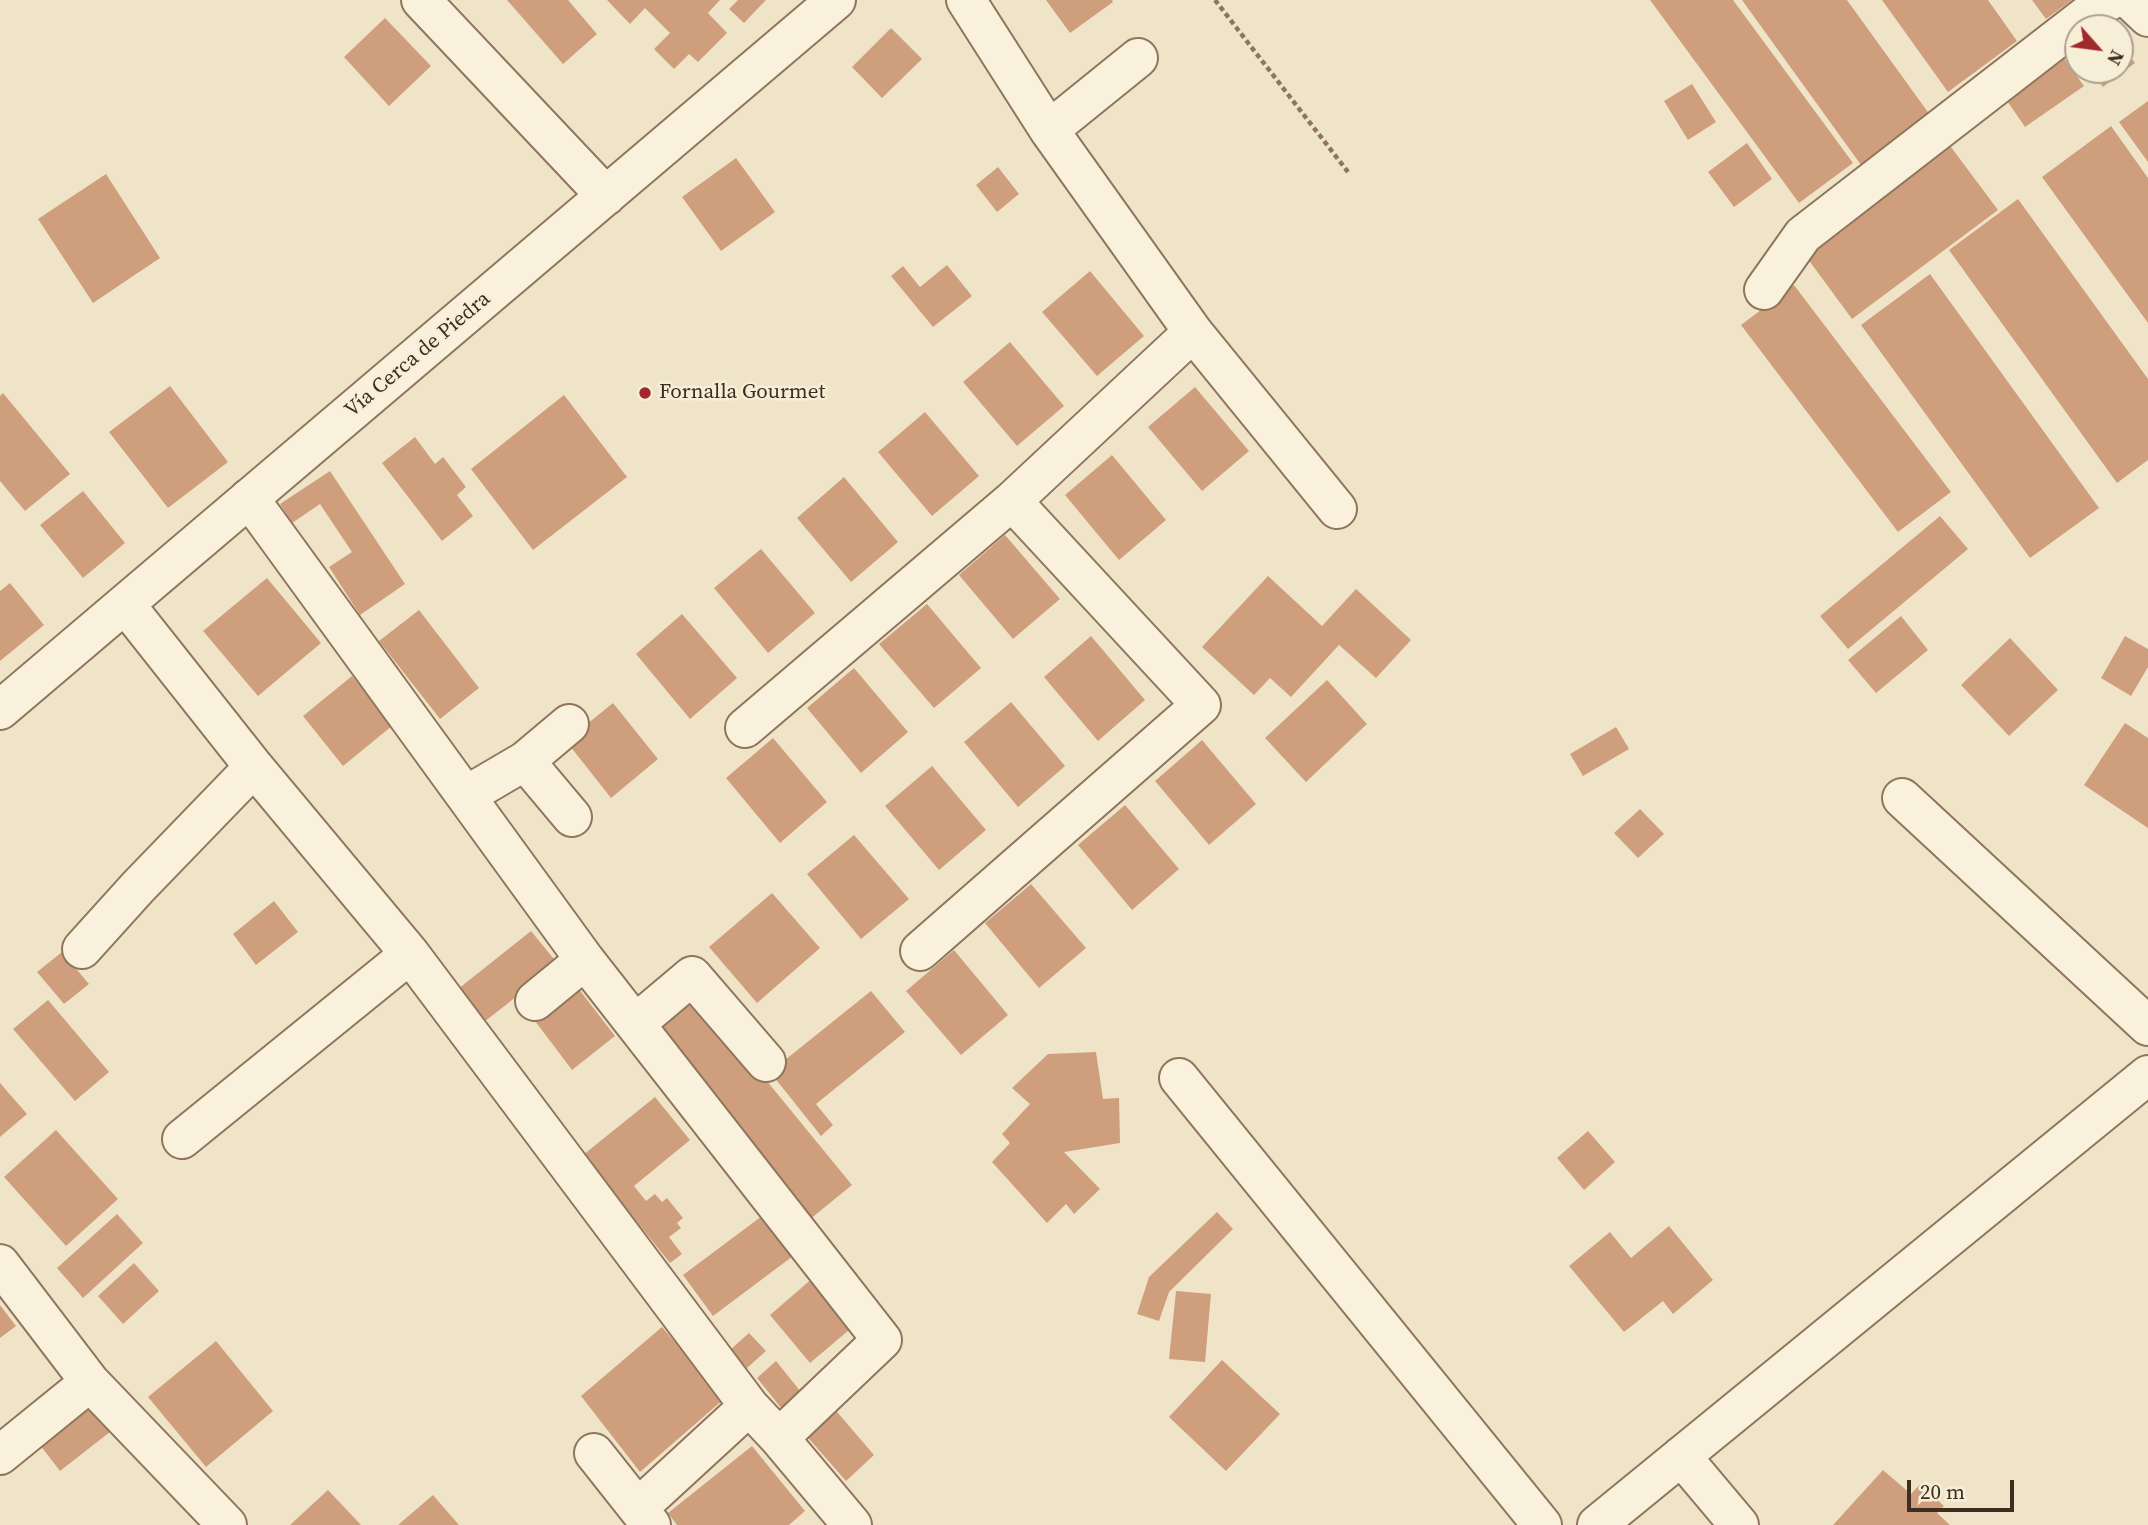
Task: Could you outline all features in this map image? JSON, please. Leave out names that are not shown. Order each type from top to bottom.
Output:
[{"type":"street","points":[[421,0],[606,196]]},
{"type":"street","name":"Vía Cerca de Piedra","points":[[0,710],[836,0]]},
{"type":"street","points":[[966,0],[1049,130],[1193,332],[1338,509]]},
{"type":"street","points":[[1765,290],[1803,235],[2095,9],[2111,0]]},
{"type":"street","points":[[2130,0],[2148,18]]},
{"type":"street","points":[[1049,130],[1138,58]]},
{"type":"street","points":[[745,728],[1012,501],[1193,332]]},
{"type":"street","points":[[249,498],[585,960],[881,1340],[779,1438]]},
{"type":"street","points":[[920,951],[1201,705],[1012,501]]},
{"type":"street","points":[[125,604],[254,767],[410,954],[749,1406],[852,1525]]},
{"type":"street","points":[[467,795],[525,761],[569,724]]},
{"type":"street","points":[[525,761],[572,817]]},
{"type":"street","points":[[82,949],[254,767]]},
{"type":"street","points":[[1902,798],[2148,1026]]},
{"type":"street","points":[[182,1139],[410,954]]},
{"type":"street","points":[[535,1001],[585,960]]},
{"type":"street","points":[[635,1024],[692,976],[766,1062]]},
{"type":"street","points":[[1597,1525],[2148,1075]]},
{"type":"street","points":[[1178,1078],[1542,1525]]},
{"type":"street","points":[[0,1264],[90,1382],[227,1525]]},
{"type":"street","points":[[0,1455],[90,1382]]},
{"type":"street","points":[[594,1453],[645,1516],[749,1406]]},
{"type":"street","points":[[1681,1457],[1739,1525]]},
{"type":"path","points":[[1215,0],[1348,172]]},
{"type":"building","points":[[507,0],[568,0],[597,34],[563,64]]},
{"type":"building","points":[[607,0],[720,0],[708,13],[727,33],[698,62],[689,54],[674,69],[654,49],[670,33],[645,8],[630,24]]},
{"type":"building","points":[[738,0],[766,0],[744,23],[729,9]]},
{"type":"building","points":[[1046,0],[1112,0],[1113,2],[1070,33]]},
{"type":"building","points":[[1650,0],[1733,0],[1853,163],[1799,203]]},
{"type":"building","points":[[1742,0],[1847,0],[1930,115],[1861,165]]},
{"type":"building","points":[[1882,0],[1988,0],[2017,41],[1948,92]]},
{"type":"building","points":[[2032,0],[2072,0],[2046,19]]},
{"type":"building","points":[[385,18],[431,66],[389,106],[344,57]]},
{"type":"building","points":[[891,28],[922,59],[882,98],[852,67]]},
{"type":"building","points":[[2057,48],[2064,58],[2064,84],[2084,86],[2025,127],[1999,89]]},
{"type":"building","points":[[1692,84],[1716,122],[1688,140],[1664,101]]},
{"type":"building","points":[[2148,101],[2148,162],[2119,122]]},
{"type":"building","points":[[2111,126],[2148,178],[2148,323],[2042,177]]},
{"type":"building","points":[[1747,143],[1772,179],[1734,207],[1708,172]]},
{"type":"building","points":[[1948,143],[1998,210],[1852,319],[1802,251]]},
{"type":"building","points":[[736,158],[775,212],[721,251],[682,197]]},
{"type":"building","points":[[998,167],[1019,194],[997,212],[976,185]]},
{"type":"building","points":[[106,174],[160,258],[93,303],[38,219]]},
{"type":"building","points":[[2018,199],[2148,379],[2148,460],[2117,483],[1949,250]]},
{"type":"building","points":[[947,265],[972,296],[933,327],[891,276],[903,266],[920,287]]},
{"type":"building","points":[[1090,271],[1144,336],[1097,376],[1042,312]]},
{"type":"building","points":[[1930,274],[2099,508],[2030,558],[1861,325]]},
{"type":"building","points":[[1794,285],[1951,492],[1898,532],[1741,325]]},
{"type":"building","points":[[1010,342],[1064,406],[1017,446],[963,382]]},
{"type":"building","points":[[170,386],[228,462],[168,508],[109,432]]},
{"type":"building","points":[[1195,387],[1249,451],[1202,491],[1148,427]]},
{"type":"building","points":[[3,393],[70,474],[25,511],[0,481],[0,396]]},
{"type":"building","points":[[564,395],[627,477],[533,550],[471,469]]},
{"type":"building","points":[[925,412],[979,476],[932,516],[878,452]]},
{"type":"building","points":[[415,437],[435,464],[443,457],[466,487],[457,495],[473,516],[442,541],[382,463]]},
{"type":"building","points":[[1112,455],[1166,520],[1119,560],[1065,495]]},
{"type":"building","points":[[330,471],[405,584],[360,615],[329,567],[352,552],[320,504],[292,523],[280,504]]},
{"type":"building","points":[[844,477],[898,542],[851,582],[797,518]]},
{"type":"building","points":[[83,491],[125,543],[83,578],[40,525]]},
{"type":"building","points":[[1940,516],[1968,549],[1848,649],[1820,616]]},
{"type":"building","points":[[1005,535],[1060,599],[1013,639],[959,575]]},
{"type":"building","points":[[761,549],[815,613],[768,653],[714,588]]},
{"type":"building","points":[[1268,576],[1322,626],[1356,589],[1411,640],[1376,678],[1339,645],[1291,697],[1270,678],[1254,695],[1202,647]]},
{"type":"building","points":[[267,578],[321,643],[258,696],[203,631]]},
{"type":"building","points":[[10,583],[44,625],[0,661],[0,591]]},
{"type":"building","points":[[927,604],[981,668],[934,708],[879,644]]},
{"type":"building","points":[[419,610],[479,688],[440,719],[379,641]]},
{"type":"building","points":[[682,614],[737,678],[690,719],[636,654]]},
{"type":"building","points":[[1901,616],[1928,650],[1876,693],[1848,660]]},
{"type":"building","points":[[1091,636],[1145,700],[1098,741],[1044,677]]},
{"type":"building","points":[[2125,636],[2148,649],[2148,667],[2131,696],[2101,678]]},
{"type":"building","points":[[2010,638],[2058,690],[2009,736],[1961,685]]},
{"type":"building","points":[[854,668],[908,732],[861,773],[807,708]]},
{"type":"building","points":[[352,676],[392,726],[343,766],[303,716]]},
{"type":"building","points":[[1327,680],[1367,724],[1306,782],[1265,738]]},
{"type":"building","points":[[1011,702],[1065,766],[1018,807],[964,742]]},
{"type":"building","points":[[613,703],[658,759],[611,798],[566,741]]},
{"type":"building","points":[[2125,723],[2148,738],[2148,828],[2084,785]]},
{"type":"building","points":[[1616,727],[1629,749],[1583,776],[1570,754]]},
{"type":"building","points":[[773,738],[827,802],[780,843],[726,778]]},
{"type":"building","points":[[1202,740],[1256,804],[1209,845],[1155,781]]},
{"type":"building","points":[[932,766],[986,830],[939,870],[885,806]]},
{"type":"building","points":[[1125,805],[1179,869],[1132,910],[1078,845]]},
{"type":"building","points":[[1640,809],[1664,834],[1638,858],[1614,833]]},
{"type":"building","points":[[854,835],[909,899],[861,939],[807,874]]},
{"type":"building","points":[[1031,884],[1086,948],[1039,988],[985,923]]},
{"type":"building","points":[[772,893],[820,948],[757,1003],[709,947]]},
{"type":"building","points":[[274,901],[298,932],[256,965],[233,934]]},
{"type":"building","points":[[531,931],[558,964],[479,1026],[453,993]]},
{"type":"building","points":[[954,950],[1008,1015],[961,1055],[906,991]]},
{"type":"building","points":[[62,952],[89,984],[64,1004],[37,972]]},
{"type":"building","points":[[578,988],[615,1036],[572,1070],[535,1021]]},
{"type":"building","points":[[871,991],[905,1032],[816,1104],[833,1125],[821,1136],[770,1072]]},
{"type":"building","points":[[694,992],[852,1185],[809,1220],[651,1027]]},
{"type":"building","points":[[48,1000],[109,1072],[75,1101],[13,1029]]},
{"type":"building","points":[[1096,1052],[1103,1099],[1119,1098],[1120,1143],[1064,1152],[1100,1189],[1074,1214],[1066,1204],[1047,1223],[992,1162],[1010,1143],[1002,1134],[1030,1104],[1012,1088],[1048,1054]]},
{"type":"building","points":[[0,1083],[27,1114],[0,1137]]},
{"type":"building","points":[[655,1097],[690,1140],[634,1186],[646,1201],[655,1194],[662,1202],[667,1198],[683,1218],[677,1223],[681,1228],[669,1237],[682,1254],[670,1263],[583,1155]]},
{"type":"building","points":[[56,1130],[118,1199],[66,1246],[4,1177]]},
{"type":"building","points":[[1588,1131],[1615,1162],[1584,1190],[1557,1158]]},
{"type":"building","points":[[1217,1212],[1233,1229],[1169,1292],[1159,1321],[1137,1314],[1149,1277]]},
{"type":"building","points":[[117,1214],[143,1243],[83,1298],[57,1268]]},
{"type":"building","points":[[762,1216],[793,1256],[713,1316],[683,1275]]},
{"type":"building","points":[[1669,1226],[1713,1280],[1673,1314],[1663,1301],[1624,1332],[1569,1266],[1610,1232],[1631,1258]]},
{"type":"building","points":[[134,1263],[159,1291],[123,1324],[98,1296]]},
{"type":"building","points":[[814,1277],[855,1325],[810,1363],[770,1315]]},
{"type":"building","points":[[1176,1291],[1211,1294],[1205,1362],[1169,1359]]},
{"type":"building","points":[[0,1305],[16,1326],[0,1338]]},
{"type":"building","points":[[662,1327],[724,1399],[640,1472],[581,1396]]},
{"type":"building","points":[[749,1333],[766,1351],[747,1368],[730,1350]]},
{"type":"building","points":[[216,1341],[273,1411],[206,1467],[148,1397]]},
{"type":"building","points":[[1222,1360],[1280,1414],[1226,1471],[1169,1417]]},
{"type":"building","points":[[776,1361],[801,1392],[782,1409],[757,1378]]},
{"type":"building","points":[[82,1397],[110,1432],[60,1471],[33,1436]]},
{"type":"building","points":[[832,1406],[874,1455],[846,1481],[803,1432]]},
{"type":"building","points":[[752,1446],[805,1511],[789,1525],[677,1525],[668,1513]]},
{"type":"building","points":[[1883,1470],[1911,1494],[1920,1484],[1944,1506],[1937,1513],[1950,1525],[1833,1525]]},
{"type":"building","points":[[328,1490],[361,1525],[290,1525]]},
{"type":"building","points":[[433,1495],[459,1525],[398,1525]]},
{"type":"place","name":"Fornalla Gourmet","points":[[645,393]]}]
